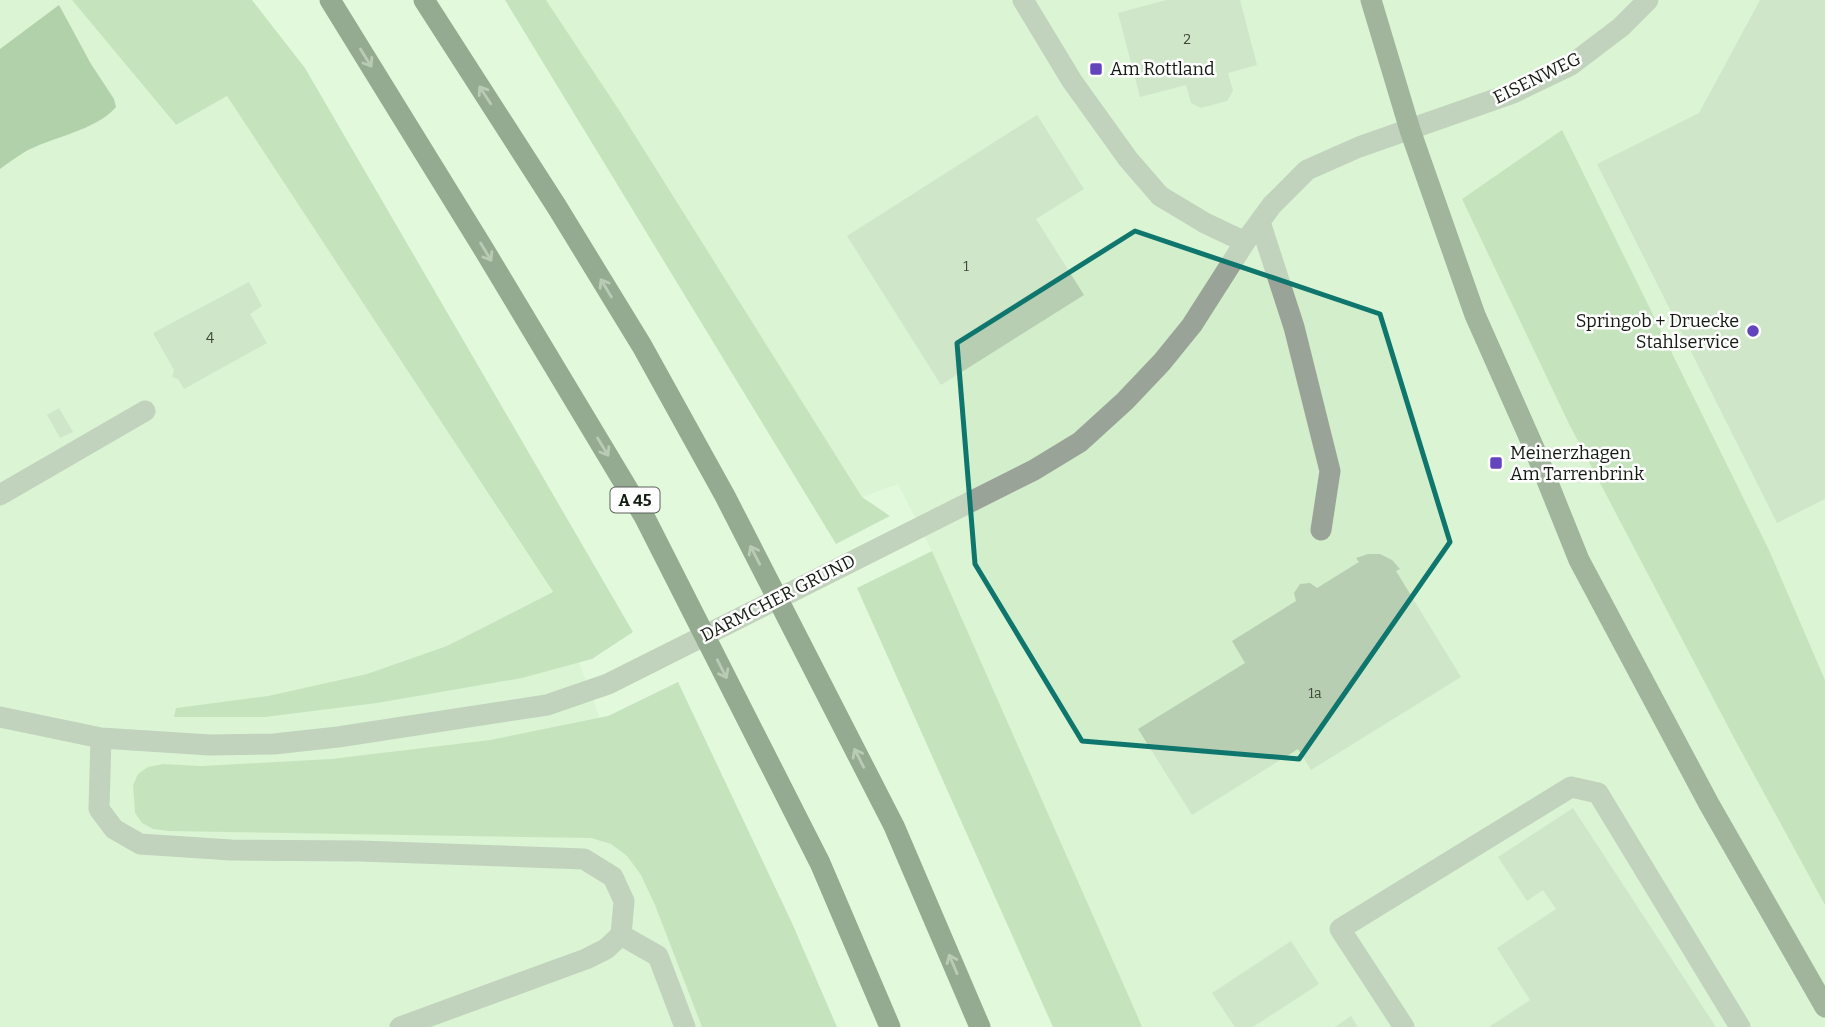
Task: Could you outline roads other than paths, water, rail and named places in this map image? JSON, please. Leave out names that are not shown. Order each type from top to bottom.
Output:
[{"type":"highway","name":"A 45","points":[[330,0],[644,516],[820,863],[890,1027]]},
{"type":"highway","points":[[424,0],[621,311],[725,496],[894,826],[980,1027]]},
{"type":"main road","points":[[1371,0],[1410,130],[1475,315],[1534,448],[1579,560],[1709,804],[1825,1007]]},
{"type":"street","points":[[1023,0],[1072,81],[1128,159],[1160,196],[1205,223],[1245,242]]},
{"type":"street","name":"EISENWEG","points":[[1410,130],[1513,93],[1571,65],[1621,27],[1648,0]]},
{"type":"street","name":"DARMCHER GRUND","points":[[0,717],[101,738],[210,746],[274,744],[547,705],[608,684],[1034,470],[1080,442],[1162,362],[1192,325],[1272,205],[1307,170],[1359,147],[1410,130]]},
{"type":"street","points":[[1260,222],[1294,327],[1330,471],[1321,530]]},
{"type":"street","points":[[0,495],[145,411]]},
{"type":"street","points":[[101,738],[99,809],[114,829],[140,844],[231,850],[584,859],[613,877],[624,901],[621,935],[606,948],[586,959],[400,1027]]},
{"type":"street","points":[[1404,1027],[1340,929],[1571,787],[1598,793],[1740,1027]]},
{"type":"street","points":[[621,935],[658,956],[685,1027]]},
{"type":"place","name":"Am Rottland","points":[[1096,69]]},
{"type":"place","name":"Springob + Druecke Stahlservice","points":[[1753,331]]},
{"type":"place","name":"Meinerzhagen Am Tarrenbrink","points":[[1496,463]]}]
